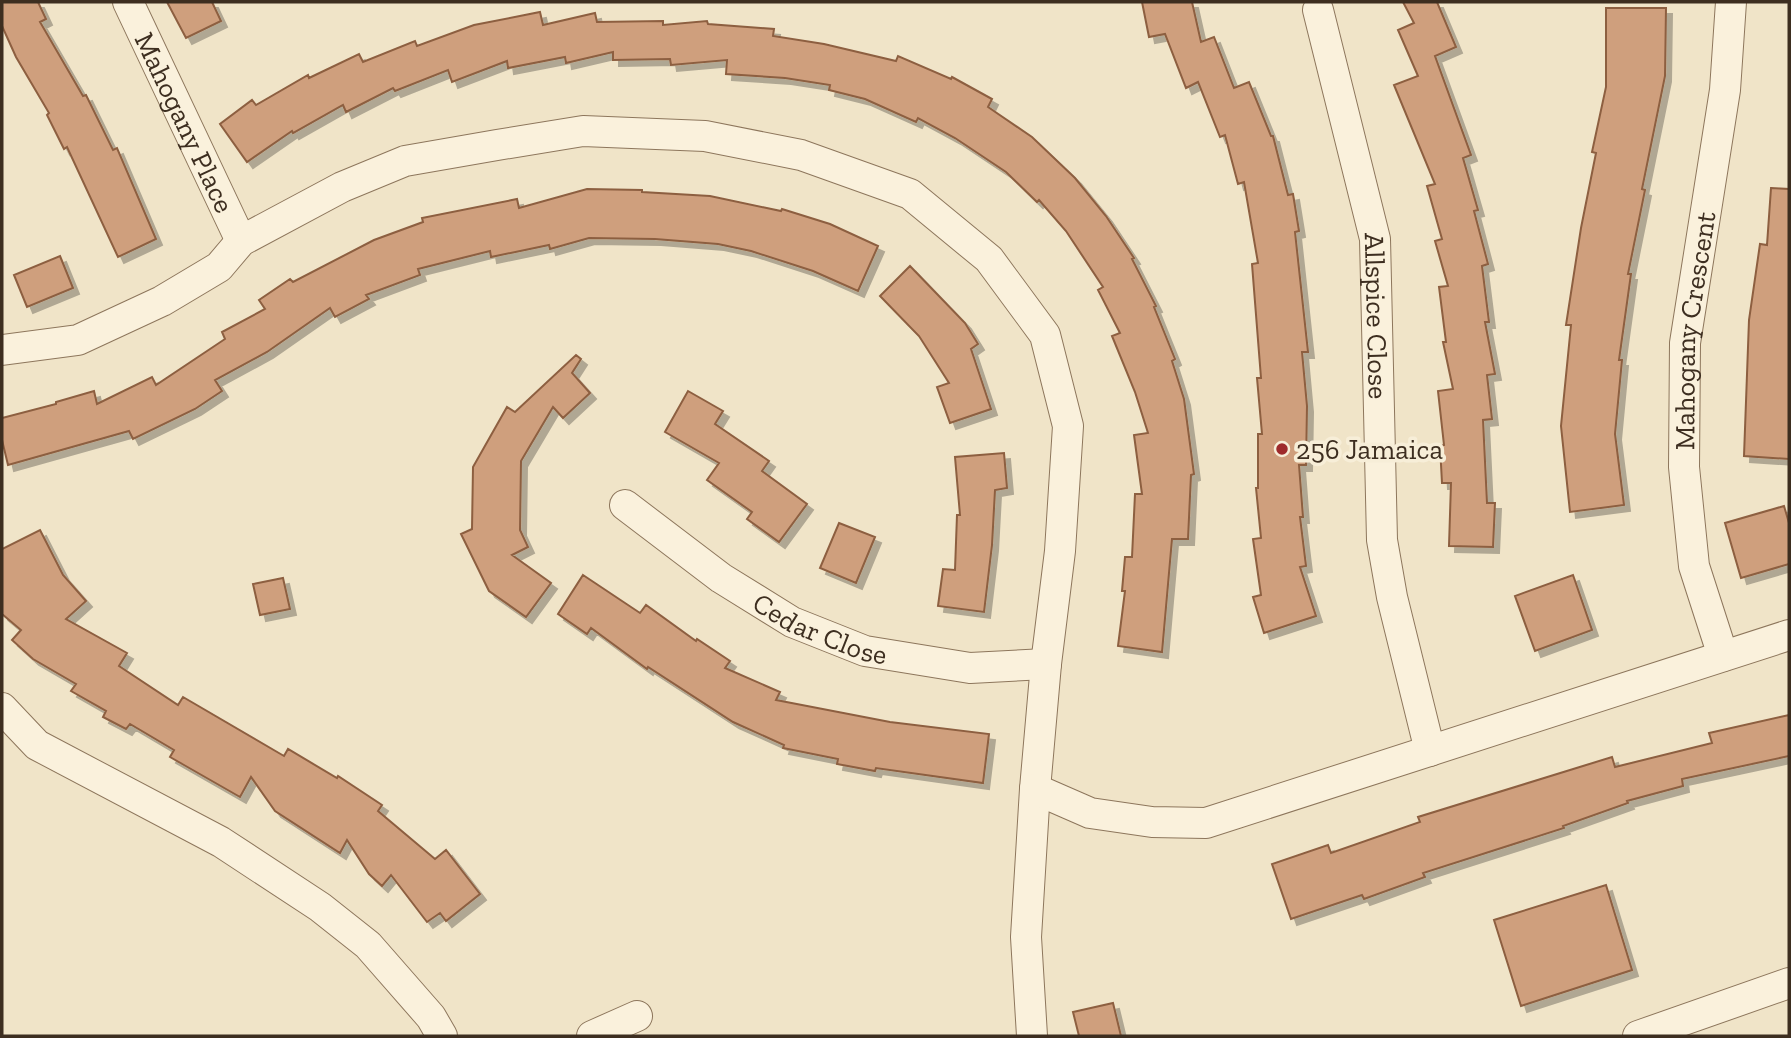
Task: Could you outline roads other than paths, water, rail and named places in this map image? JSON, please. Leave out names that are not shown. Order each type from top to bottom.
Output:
[{"type":"street","name":"Mahogany Place","points":[[128,2],[241,241]]},
{"type":"street","name":"Mahogany Crescent","points":[[1723,656],[1694,566],[1684,467],[1685,343],[1725,90],[1731,2]]},
{"type":"street","name":"Allspice Close","points":[[1318,10],[1375,239],[1382,540],[1392,597],[1430,751]]},
{"type":"street","points":[[2,350],[78,340],[173,294],[219,267],[241,241],[342,187],[405,161],[583,131],[705,136],[801,155],[910,194],[989,259],[1045,335],[1069,426],[1060,551],[1046,664],[1035,789],[1026,937],[1032,1036]]},
{"type":"street","name":"Cedar Close","points":[[625,505],[721,578],[792,622],[865,650],[970,668],[1046,664]]},
{"type":"street","points":[[1035,789],[1090,813],[1152,822],[1206,823],[1789,635]]},
{"type":"street","points":[[2,708],[37,745],[221,842],[320,907],[369,945],[430,1017],[442,1036]]},
{"type":"street","points":[[1638,1036],[1789,984]]},
{"type":"street","points":[[592,1036],[637,1016]]},
{"type":"place","name":"256 Jamaica","points":[[1282,449]]}]
